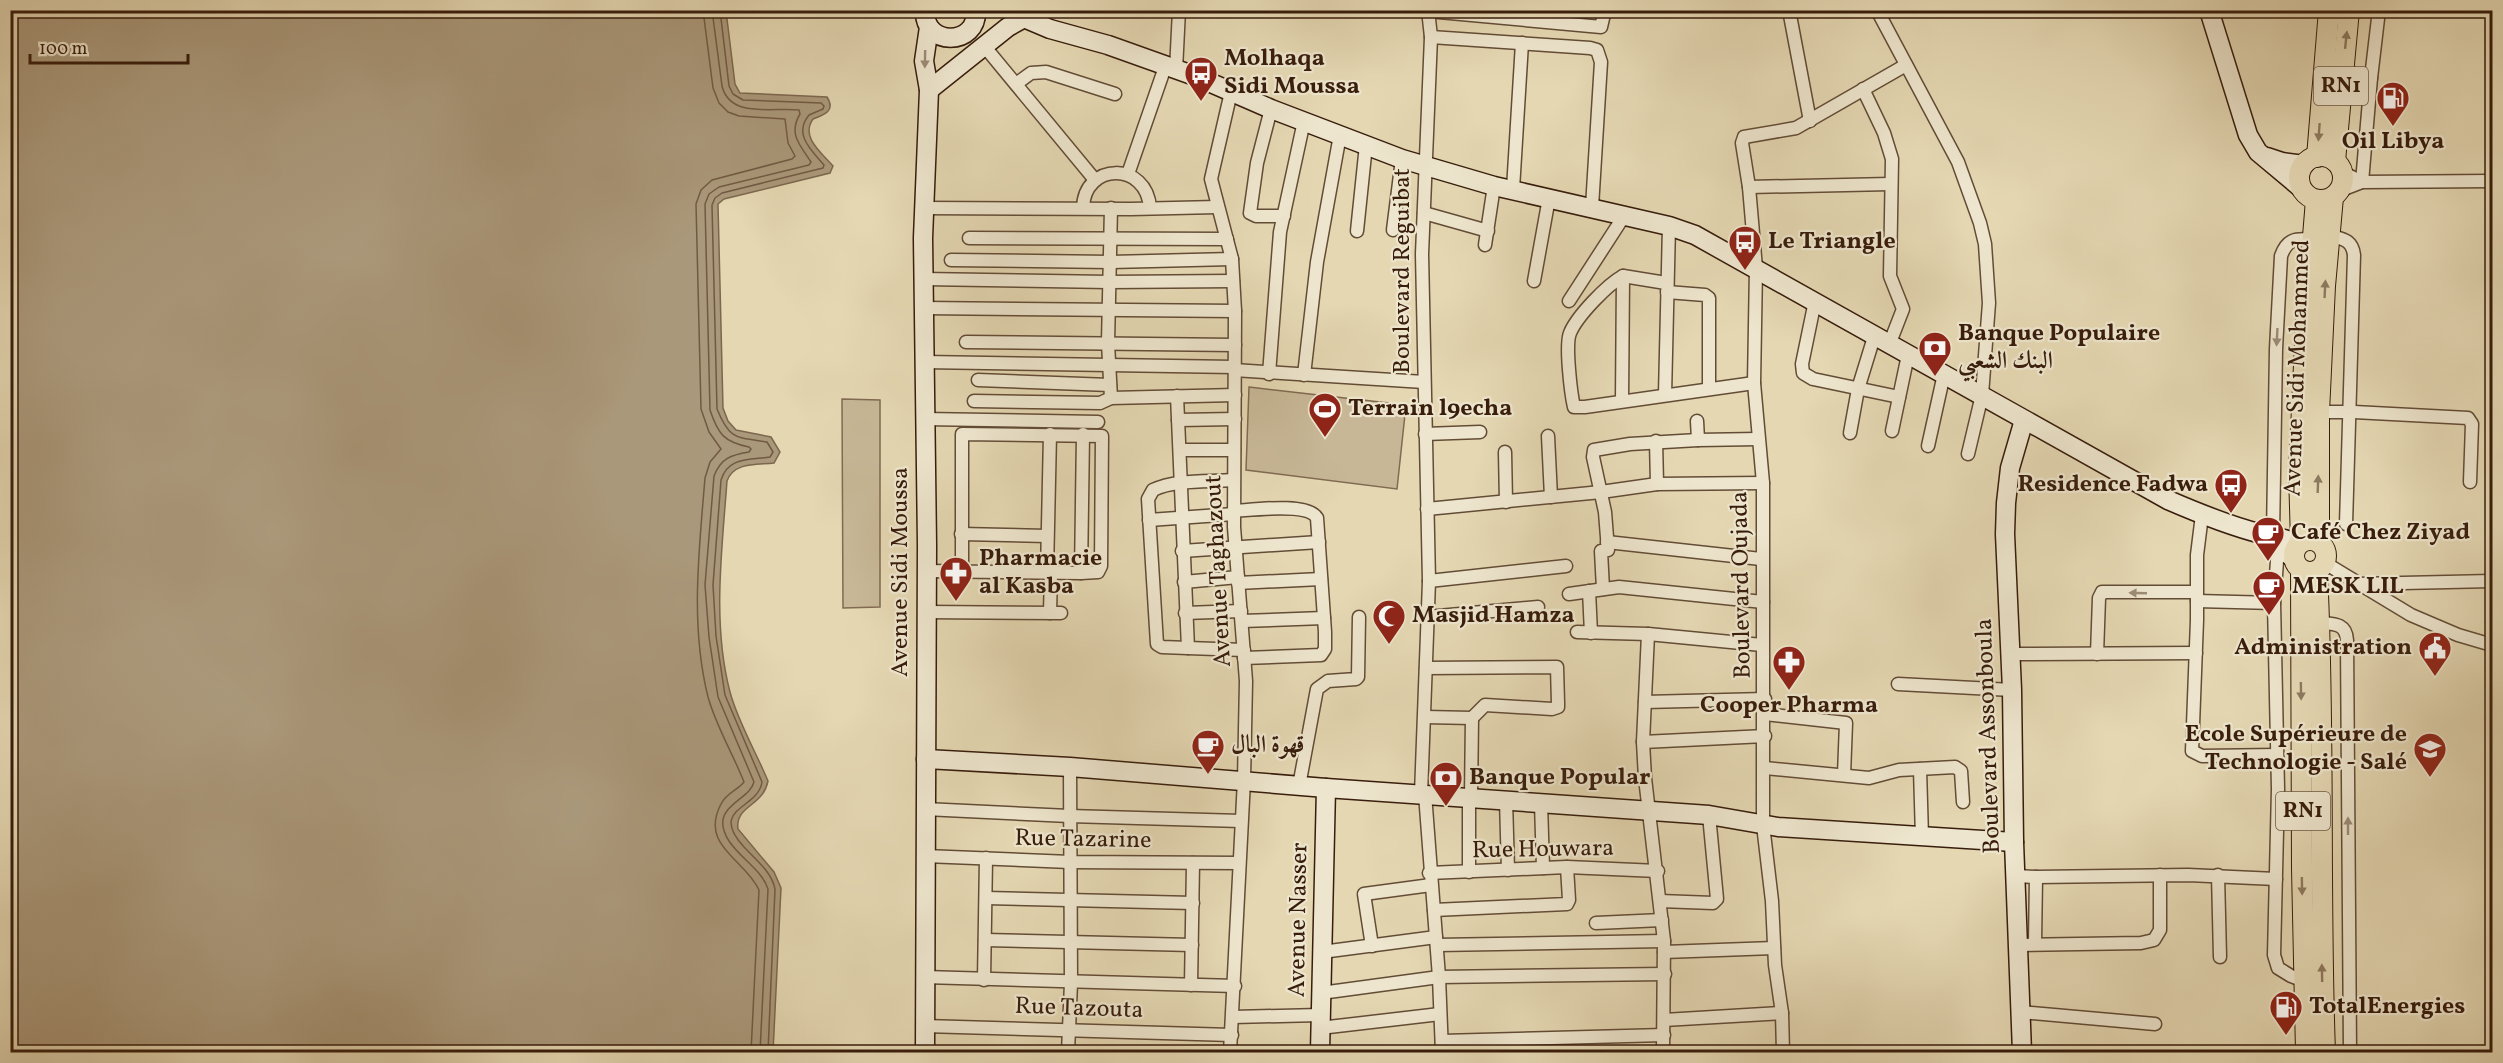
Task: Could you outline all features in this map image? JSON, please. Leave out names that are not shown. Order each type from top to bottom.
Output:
[{"type":"main road","name":"RN1","points":[[2325,164],[2299,176],[2322,194],[2343,182],[2325,164],[2329,10]]},
{"type":"main road","name":"RN1","points":[[2325,164],[2342,71],[2349,10]]},
{"type":"main road","name":"Avenue Sidi Mohammed","points":[[2306,1053],[2314,1015],[2320,623],[2297,551],[2319,412],[2322,194]]},
{"type":"main road","name":"Avenue Sidi Mohammed","points":[[2320,237],[2306,322],[2297,551],[2304,981],[2325,1053]]},
{"type":"street","points":[[929,90],[975,22],[976,10]]},
{"type":"street","points":[[1128,174],[1170,68],[1179,10]]},
{"type":"street","points":[[1428,11],[1564,17],[1601,27],[1605,10]]},
{"type":"street","points":[[1790,10],[1810,121],[1906,65]]},
{"type":"street","points":[[1877,10],[1958,162],[1980,222],[1985,244],[1989,303],[1982,394],[1968,454]]},
{"type":"street","points":[[2209,10],[2244,127],[2258,152],[2322,194],[2362,182],[2493,181]]},
{"type":"street","points":[[2362,182],[2379,10]]},
{"type":"street","name":"Boulevard Reguibat","points":[[1428,11],[1431,37],[1422,254],[1428,581],[1423,794],[1439,976],[1442,1047]]},
{"type":"street","points":[[929,90],[985,47],[1008,27],[1018,14]]},
{"type":"street","points":[[927,19],[941,37],[957,38],[1018,14],[1050,29],[1108,45],[1170,68],[1402,159],[1494,186],[1669,226],[1703,239],[1882,341],[1982,394],[2126,478],[2202,515],[2297,551],[2411,615],[2458,635],[2493,645]]},
{"type":"street","name":"Avenue Sidi Moussa","points":[[925,1053],[926,571],[923,279],[929,90],[924,61],[927,19]]},
{"type":"street","points":[[1431,37],[1590,48],[1599,54],[1601,62],[1592,207]]},
{"type":"street","points":[[1513,189],[1522,43]]},
{"type":"street","points":[[985,47],[1095,180]]},
{"type":"street","points":[[2342,71],[2371,78]]},
{"type":"street","points":[[1016,84],[1032,73],[1046,72],[1115,94]]},
{"type":"street","points":[[1850,433],[1858,389],[1882,341],[1903,309],[1890,276],[1890,152],[1863,89]]},
{"type":"street","name":"Avenue Taghazout","points":[[1230,1053],[1246,726],[1244,654],[1235,546],[1233,480],[1235,311],[1232,259],[1212,187],[1212,172],[1231,92]]},
{"type":"street","points":[[1271,109],[1257,163],[1250,213],[1256,216],[1284,216]]},
{"type":"street","points":[[1269,374],[1279,246],[1304,121]]},
{"type":"street","name":"Boulevard Oujada","points":[[1783,1053],[1782,1013],[1774,948],[1770,870],[1763,825],[1765,699],[1761,559],[1763,483],[1754,383],[1756,268],[1743,141],[1744,137],[1789,131],[1810,121]]},
{"type":"street","points":[[1304,375],[1317,262],[1340,135]]},
{"type":"street","points":[[1357,231],[1366,145]]},
{"type":"street","points":[[2258,152],[2278,161],[2325,164],[2362,182]]},
{"type":"street","points":[[1393,230],[1402,159]]},
{"type":"street","points":[[1083,208],[1084,196],[1095,180],[1108,174],[1128,174],[1139,181],[1145,189],[1150,208]]},
{"type":"street","points":[[1749,187],[1890,184]]},
{"type":"street","points":[[1485,245],[1494,186]]},
{"type":"street","points":[[1534,281],[1549,198]]},
{"type":"street","points":[[924,208],[1217,207]]},
{"type":"street","points":[[974,401],[1100,403],[1110,391],[1108,344],[1111,208]]},
{"type":"street","points":[[1424,213],[1488,231]]},
{"type":"street","points":[[1569,301],[1624,216]]},
{"type":"street","points":[[1665,395],[1669,226]]},
{"type":"street","points":[[2304,981],[2291,976],[2276,965],[2278,789],[2274,603],[2297,551],[2276,349],[2282,256],[2284,248],[2295,239],[2320,237],[2347,240],[2353,247],[2346,524]]},
{"type":"street","points":[[969,238],[1227,239]]},
{"type":"street","points":[[951,260],[1111,262],[1232,259]]},
{"type":"street","points":[[1623,276],[1705,295],[1709,298],[1709,389]]},
{"type":"street","points":[[1623,276],[1601,293],[1570,331],[1568,339],[1574,407],[1754,383]]},
{"type":"street","points":[[1622,400],[1623,276]]},
{"type":"street","points":[[923,279],[1109,282],[1233,280]]},
{"type":"street","points":[[1815,301],[1802,371],[1813,379],[1899,397]]},
{"type":"street","points":[[923,308],[1235,311]]},
{"type":"street","points":[[966,342],[1235,345]]},
{"type":"street","points":[[1892,431],[1908,355]]},
{"type":"street","points":[[924,362],[1234,369],[1269,374],[1424,382]]},
{"type":"street","points":[[1928,446],[1944,374]]},
{"type":"street","points":[[978,380],[1178,396],[1235,395]]},
{"type":"street","points":[[1178,396],[1179,483],[1188,648]]},
{"type":"street","points":[[2319,412],[2468,418],[2472,424],[2470,482]]},
{"type":"street","points":[[924,419],[1098,422]]},
{"type":"street","points":[[1178,420],[1235,419]]},
{"type":"street","name":"Boulevard Assonboula","points":[[2022,1053],[2021,1012],[2027,944],[2014,842],[2006,504],[2010,468],[2024,420]]},
{"type":"street","points":[[1697,421],[1698,440]]},
{"type":"street","points":[[1425,435],[1480,432]]},
{"type":"street","points":[[926,571],[1096,573],[1101,566],[1103,440],[1100,435],[962,434],[962,571]]},
{"type":"street","points":[[926,612],[1055,613],[1047,536],[1050,434]]},
{"type":"street","points":[[1081,573],[1083,434]]},
{"type":"street","points":[[1548,436],[1551,497]]},
{"type":"street","points":[[1603,589],[1601,551],[1608,550],[1594,450],[1656,441],[1758,439]]},
{"type":"street","points":[[1656,441],[1657,484]]},
{"type":"street","points":[[1179,450],[1234,450]]},
{"type":"street","points":[[1505,452],[1506,502]]},
{"type":"street","points":[[1149,520],[1290,508],[1311,511],[1317,518],[1319,542],[1326,644],[1322,655],[1244,654],[1157,644],[1147,501],[1151,492],[1163,486],[1179,483],[1233,480]]},
{"type":"street","points":[[1427,509],[1601,492],[1657,484],[1763,483]]},
{"type":"street","points":[[2202,515],[2197,555],[2193,753],[2202,756],[2277,755]]},
{"type":"street","points":[[961,534],[1047,536]]},
{"type":"street","points":[[1182,551],[1319,542]]},
{"type":"street","points":[[1607,542],[1761,559]]},
{"type":"street","points":[[1428,581],[1566,566]]},
{"type":"street","points":[[1184,582],[1321,579]]},
{"type":"street","points":[[2358,584],[2493,581]]},
{"type":"street","points":[[1569,594],[1619,587],[1763,602]]},
{"type":"street","points":[[1589,591],[1591,633]]},
{"type":"street","points":[[2097,654],[2099,598],[2102,592],[2274,603]]},
{"type":"street","points":[[1427,617],[1538,607]]},
{"type":"street","points":[[1185,613],[1324,618]]},
{"type":"street","points":[[1299,786],[1317,689],[1328,681],[1358,677],[1359,617]]},
{"type":"street","points":[[2320,623],[2342,626],[2346,631],[2347,639],[2350,1053]]},
{"type":"street","points":[[1577,632],[1648,634],[1762,645]]},
{"type":"street","points":[[1648,634],[1643,742],[1664,947],[1663,1053]]},
{"type":"street","points":[[2011,654],[2196,653]]},
{"type":"street","points":[[1426,668],[1557,667],[1558,703],[1556,709],[1485,705],[1472,718],[1470,872]]},
{"type":"street","points":[[1898,684],[2012,690]]},
{"type":"street","points":[[1645,702],[1765,699]]},
{"type":"street","points":[[1764,714],[1846,723],[1844,775]]},
{"type":"street","points":[[1425,717],[1472,718]]},
{"type":"street","points":[[1643,742],[1765,736]]},
{"type":"street","points":[[926,759],[1070,767],[1709,815],[1763,825],[2014,842]]},
{"type":"street","points":[[1068,1053],[1071,983],[1070,767]]},
{"type":"street","points":[[1765,768],[1869,778],[1899,770],[1959,768],[1963,802]]},
{"type":"street","points":[[1920,769],[1922,837]]},
{"type":"street","name":"Avenue Nasser","points":[[1320,1053],[1326,788]]},
{"type":"street","points":[[2278,789],[2302,791]]},
{"type":"street","points":[[1506,800],[1508,870]]},
{"type":"street","points":[[1540,803],[1543,868]]},
{"type":"street","points":[[925,809],[1069,816],[1241,820]]},
{"type":"street","points":[[1660,901],[1713,903],[1717,899],[1709,815]]},
{"type":"street","name":"Rue Tazarine","points":[[925,856],[1070,862],[1239,863]]},
{"type":"street","points":[[984,980],[986,858]]},
{"type":"street","points":[[1191,985],[1193,863]]},
{"type":"street","points":[[1434,910],[1567,904],[1569,900],[1567,867]]},
{"type":"street","name":"Rue Houwara","points":[[1372,946],[1364,894],[1470,872],[1567,867],[1658,871]]},
{"type":"street","points":[[2017,876],[2218,875],[2276,879]]},
{"type":"street","points":[[2218,875],[2220,957]]},
{"type":"street","points":[[2036,877],[2027,944],[2141,943],[2154,940],[2160,930],[2160,876]]},
{"type":"street","points":[[986,898],[1193,903]]},
{"type":"street","points":[[1596,923],[1662,920]]},
{"type":"street","points":[[985,940],[1192,945]]},
{"type":"street","points":[[1322,952],[1436,941],[1774,948]]},
{"type":"street","points":[[1321,993],[1439,976],[1665,974]]},
{"type":"street","points":[[924,977],[1235,986]]},
{"type":"street","points":[[2021,1012],[2155,1024]]},
{"type":"street","points":[[1664,1020],[1782,1013]]},
{"type":"street","points":[[1233,1017],[1320,1022],[1440,1014]]},
{"type":"street","name":"Rue Tazouta","points":[[924,1026],[1232,1035]]},
{"type":"street","points":[[1442,1047],[1664,1035]]},
{"type":"shaded area","name":"Terrain l9echa","points":[[1249,387],[1406,405],[1397,489],[1246,470]]},
{"type":"shaded area","points":[[842,399],[880,400],[880,607],[843,608]]},
{"type":"water","points":[[10,11],[726,11],[735,84],[740,93],[827,97],[830,106],[828,112],[813,119],[809,132],[818,150],[833,166],[830,173],[724,199],[718,204],[723,408],[728,421],[736,430],[771,437],[780,452],[774,463],[740,467],[730,475],[727,481],[720,587],[721,640],[730,692],[742,726],[768,781],[761,796],[741,815],[738,829],[774,872],[781,888],[773,1052],[11,1052]]},
{"type":"place","name":"Molhaqa Sidi Moussa","points":[[1201,102]]},
{"type":"place","name":"Oil Libya","points":[[2393,127]]},
{"type":"place","name":"Le Triangle","points":[[1745,271]]},
{"type":"place","name":"Banque Populaire البنك الشعبي","points":[[1935,377]]},
{"type":"place","name":"Terrain l9echa","points":[[1325,438]]},
{"type":"place","name":"Residence Fadwa","points":[[2231,514]]},
{"type":"place","name":"Café Chez Ziyad","points":[[2268,562]]},
{"type":"place","name":"Pharmacie al Kasba","points":[[956,602]]},
{"type":"place","name":"MESK LIL","points":[[2269,616]]},
{"type":"place","name":"Masjid Hamza","points":[[1389,645]]},
{"type":"place","name":"Administration","points":[[2435,677]]},
{"type":"place","name":"Cooper Pharma","points":[[1789,691]]},
{"type":"place","name":"قهوة البال","points":[[1208,775]]},
{"type":"place","name":"Ecole Supérieure de Technologie - Salé","points":[[2430,778]]},
{"type":"place","name":"Banque Popular","points":[[1446,807]]},
{"type":"place","name":"TotalEnergies","points":[[2286,1036]]}]
